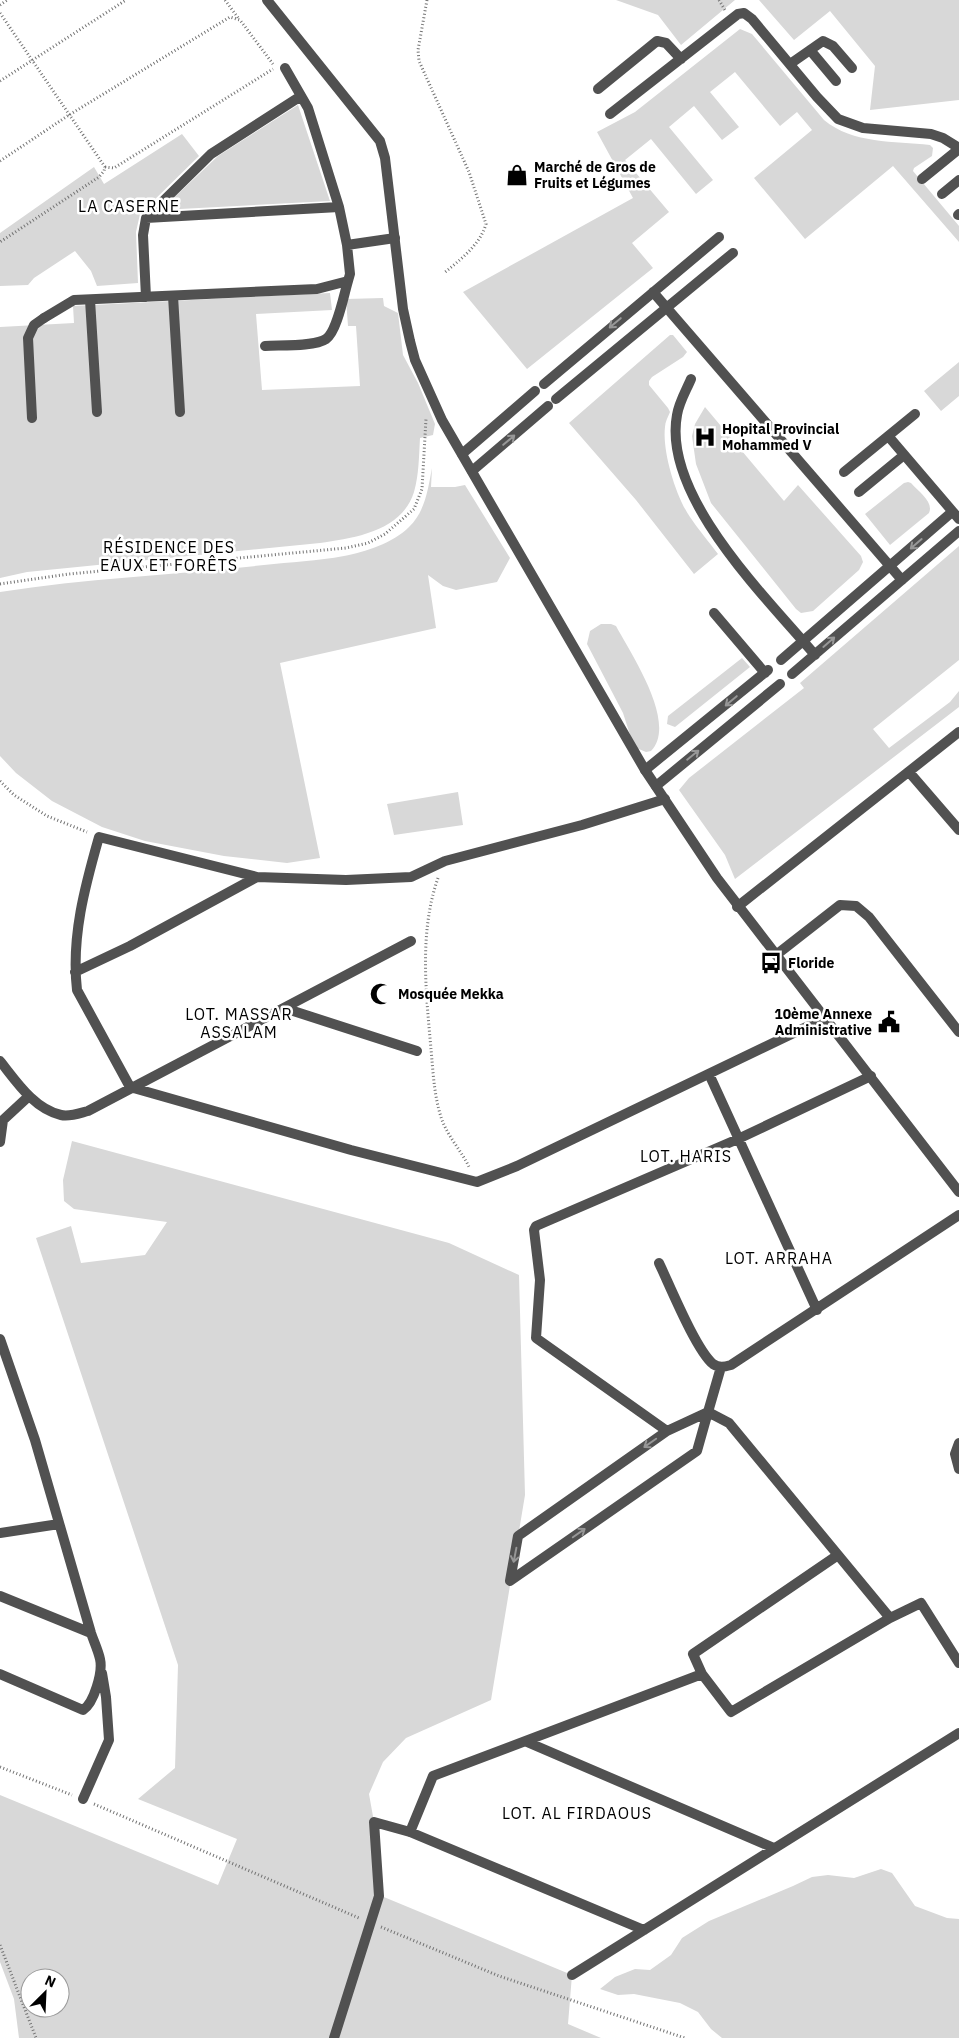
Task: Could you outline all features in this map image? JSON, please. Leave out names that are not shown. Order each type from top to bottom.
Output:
[{"type":"street","points":[[267,0],[380,141],[385,158],[404,309],[415,360],[442,420],[645,770],[737,907],[871,1076],[959,1192]]},
{"type":"street","points":[[610,114],[738,14],[744,13],[752,19],[838,119],[863,128],[931,134],[943,138],[959,148],[922,179]]},
{"type":"street","points":[[598,89],[657,41],[666,43],[681,59]]},
{"type":"street","points":[[790,64],[823,41],[833,46],[852,68]]},
{"type":"street","points":[[810,50],[836,81]]},
{"type":"street","points":[[265,346],[317,342],[328,338],[333,330],[350,274],[347,245],[339,207],[308,108],[285,68]]},
{"type":"street","points":[[146,298],[143,235],[146,218],[211,154],[301,96]]},
{"type":"street","points":[[942,194],[959,180]]},
{"type":"street","points":[[146,218],[339,207]]},
{"type":"street","points":[[544,384],[719,237]]},
{"type":"street","points":[[347,245],[395,238]]},
{"type":"street","points":[[472,471],[552,402],[733,253]]},
{"type":"street","points":[[32,418],[28,338],[31,329],[44,318],[74,300],[317,289],[348,281]]},
{"type":"street","points":[[653,292],[902,580]]},
{"type":"street","points":[[173,296],[180,412]]},
{"type":"street","points":[[90,300],[97,412]]},
{"type":"street","points":[[691,379],[681,402],[676,427],[677,447],[690,489],[720,541],[747,576],[815,655]]},
{"type":"street","points":[[462,454],[535,391]]},
{"type":"street","points":[[844,472],[915,414]]},
{"type":"street","points":[[780,660],[890,567],[956,516],[888,437]]},
{"type":"street","points":[[859,492],[904,455]]},
{"type":"street","points":[[792,674],[959,531]]},
{"type":"street","points":[[645,770],[767,671],[714,613]]},
{"type":"street","points":[[656,786],[780,684]]},
{"type":"street","points":[[737,907],[959,732]]},
{"type":"street","points":[[909,772],[959,830]]},
{"type":"street","points":[[665,799],[582,825],[445,861],[411,877],[346,880],[257,877],[99,837],[82,895],[75,972],[77,990],[130,1087],[351,1150],[477,1182],[517,1166],[825,1018]]},
{"type":"street","points":[[75,972],[138,941],[257,877]]},
{"type":"street","points":[[776,955],[840,905],[856,906],[869,916],[959,1032]]},
{"type":"street","points":[[0,1061],[29,1096],[47,1109],[61,1115],[74,1115],[107,1102],[130,1087],[411,941]]},
{"type":"street","points":[[284,1008],[417,1051]]},
{"type":"street","points":[[709,1074],[817,1310]]},
{"type":"street","points":[[667,1431],[536,1338],[540,1280],[534,1230],[539,1223],[738,1139],[871,1076]]},
{"type":"street","points":[[0,1142],[3,1120],[29,1096]]},
{"type":"street","points":[[659,1263],[702,1352],[713,1364],[721,1368],[731,1365],[817,1310],[959,1215]]},
{"type":"street","points":[[0,1339],[35,1440],[100,1659],[106,1697],[109,1740],[83,1799]]},
{"type":"street","points":[[708,1412],[667,1431],[518,1536],[510,1581],[697,1451],[721,1368]]},
{"type":"street","points":[[708,1412],[729,1423],[890,1618]]},
{"type":"street","points":[[959,1443],[955,1454],[959,1469]]},
{"type":"street","points":[[0,1533],[60,1524]]},
{"type":"street","points":[[838,1555],[692,1654],[702,1674],[731,1712],[890,1618],[921,1603],[959,1663]]},
{"type":"street","points":[[0,1596],[91,1633]]},
{"type":"street","points":[[0,1674],[83,1710],[90,1703],[101,1668]]},
{"type":"street","points":[[410,1832],[433,1776],[527,1742],[702,1674]]},
{"type":"street","points":[[572,1975],[959,1733]]},
{"type":"street","points":[[527,1742],[774,1848]]},
{"type":"street","points":[[334,2038],[379,1896],[374,1822],[410,1832],[644,1930]]},
{"type":"path","points":[[0,5],[7,0]]},
{"type":"path","points":[[0,82],[32,59],[126,0]]},
{"type":"path","points":[[0,13],[105,167],[114,168],[275,67],[225,0]]},
{"type":"path","points":[[426,0],[418,50],[419,61],[469,172],[486,224],[484,233],[466,254],[444,273]]},
{"type":"path","points":[[0,161],[69,115],[230,17],[240,20]]},
{"type":"path","points":[[0,242],[99,176],[105,167]]},
{"type":"path","points":[[0,584],[69,574],[337,549],[368,543],[385,534],[414,509],[422,488],[425,441]]},
{"type":"path","points":[[0,782],[14,795],[47,816],[99,837]]},
{"type":"path","points":[[445,861],[435,886],[429,913],[426,951],[426,1000],[437,1100],[441,1119],[477,1182]]},
{"type":"path","points":[[0,1767],[83,1799],[499,1976],[684,2038]]},
{"type":"path","points":[[0,1945],[36,2038]]},
{"type":"shaded area","points":[[616,0],[735,0],[681,45],[658,15]]},
{"type":"shaded area","points":[[759,0],[959,0],[959,100],[870,110],[875,66],[830,11],[794,40]]},
{"type":"shaded area","points":[[740,29],[752,34],[824,120],[835,128],[874,140],[930,145],[933,148],[932,156],[914,168],[913,171],[959,226],[959,242],[893,166],[805,239],[754,178],[812,130],[797,112],[780,126],[735,72],[710,92],[739,127],[722,140],[694,106],[669,127],[713,180],[696,194],[651,139],[625,160],[669,212],[632,243],[653,268],[527,369],[463,292],[633,198],[597,132],[635,112]]},
{"type":"shaded area","points":[[298,105],[330,201],[161,210],[218,156]]},
{"type":"shaded area","points":[[182,134],[199,156],[140,214],[136,232],[138,283],[97,286],[91,271],[75,251],[34,278],[28,285],[0,286],[0,233],[94,167],[104,184]]},
{"type":"shaded area","points":[[330,293],[332,310],[256,314],[262,390],[360,386],[356,326],[348,326],[346,299],[383,298],[384,306],[398,313],[403,355],[418,383],[435,424],[433,435],[420,438],[416,485],[408,505],[399,516],[376,530],[334,541],[27,572],[0,578],[0,327],[74,323],[73,306]]},
{"type":"shaded area","points":[[670,335],[673,335],[687,352],[683,357],[652,377],[649,385],[670,412],[665,425],[665,437],[668,461],[675,486],[690,517],[718,554],[694,574],[636,500],[569,423]]},
{"type":"shaded area","points":[[959,362],[959,396],[941,411],[924,391]]},
{"type":"shaded area","points":[[705,407],[784,501],[798,485],[861,556],[863,562],[859,570],[813,611],[801,613],[796,609],[711,503],[696,464],[692,436],[695,424]]},
{"type":"shaded area","points":[[432,468],[431,487],[465,485],[510,558],[497,582],[456,590],[443,586],[428,575],[436,628],[280,663],[320,858],[287,863],[224,856],[145,841],[102,827],[52,801],[16,773],[0,756],[0,592],[99,580],[314,560],[361,552],[395,538],[409,527],[419,514],[425,500]]},
{"type":"shaded area","points":[[908,482],[928,501],[929,513],[890,545],[865,514],[904,483]]},
{"type":"shaded area","points":[[959,546],[959,660],[873,729],[889,748],[950,702],[959,691],[959,707],[735,879],[725,855],[679,790],[689,778],[804,688],[800,683]]},
{"type":"shaded area","points":[[601,624],[616,626],[649,688],[656,707],[659,724],[658,739],[651,751],[646,752],[634,747],[623,713],[587,644],[590,631]]},
{"type":"shaded area","points":[[742,658],[750,667],[675,727],[667,724],[668,716]]},
{"type":"shaded area","points":[[458,792],[463,825],[394,835],[387,804]]},
{"type":"shaded area","points":[[72,1141],[449,1243],[519,1275],[525,1495],[491,1700],[406,1738],[383,1762],[369,1794],[374,1822],[379,1895],[572,1975],[568,2024],[601,2038],[19,2038],[14,1999],[0,1962],[0,1795],[218,1885],[237,1839],[138,1799],[175,1768],[178,1665],[36,1238],[71,1226],[81,1263],[145,1255],[167,1222],[74,1209],[64,1201],[63,1180]]},
{"type":"shaded area","points":[[881,1869],[892,1873],[915,1906],[947,1918],[959,1919],[959,2038],[722,2038],[711,2029],[698,2012],[680,2003],[634,1994],[618,1995],[600,1989],[615,1977],[635,1969],[650,1970],[671,1955],[682,1938],[709,1921],[812,1877],[828,1875],[854,1878]]},
{"type":"place","name":"Marché de Gros de Fruits et Légumes","points":[[517,175]]},
{"type":"place","name":"Hopital Provincial Mohammed V","points":[[705,437]]},
{"type":"place","name":"Floride","points":[[771,963]]},
{"type":"place","name":"Mosquée Mekka","points":[[381,994]]},
{"type":"place","name":"10ème Annexe Administrative","points":[[889,1022]]},
{"type":"district","name":"LA CASERNE","points":[[129,206]]},
{"type":"district","name":"RÉSIDENCE DES EAUX ET FORÊTS","points":[[169,556]]},
{"type":"district","name":"LOT. MASSAR ASSALAM","points":[[239,1023]]},
{"type":"district","name":"LOT. HARIS","points":[[686,1156]]},
{"type":"district","name":"LOT. ARRAHA","points":[[779,1258]]},
{"type":"district","name":"LOT. AL FIRDAOUS","points":[[577,1813]]}]
